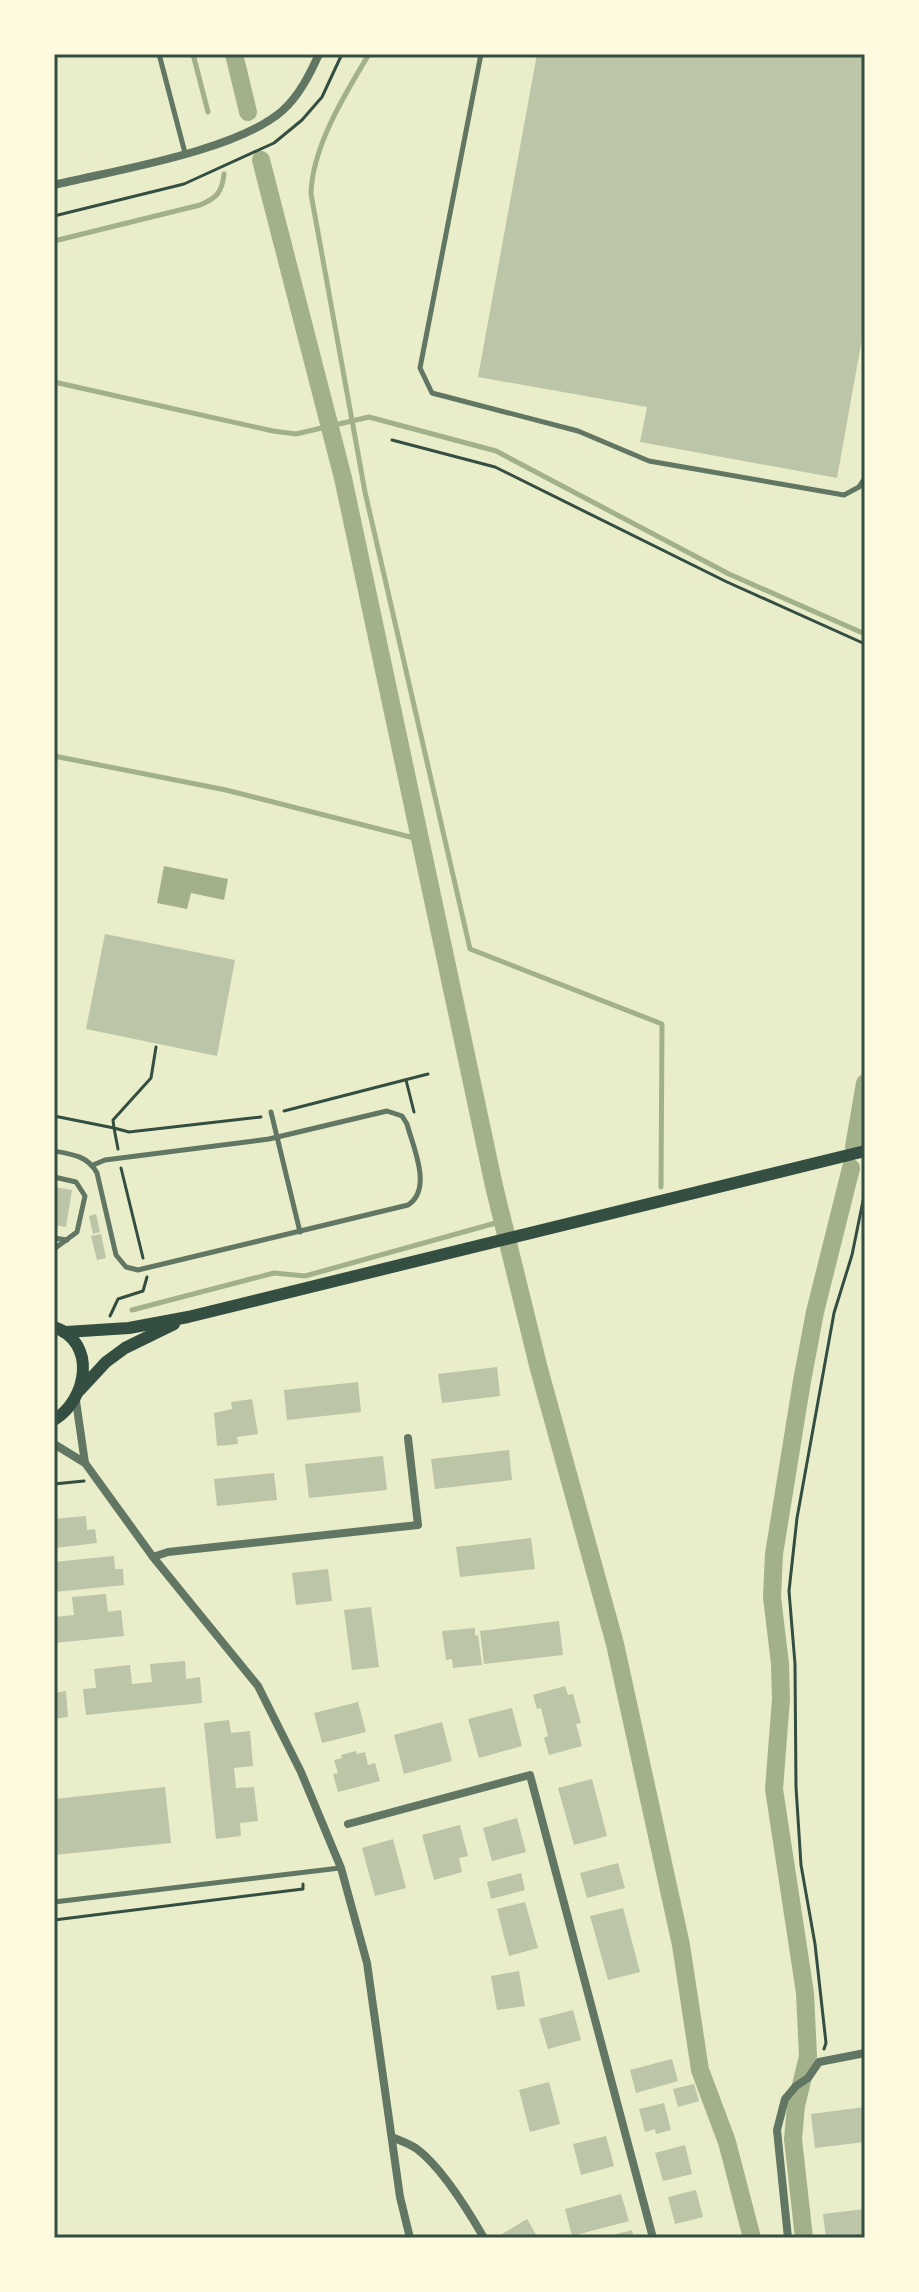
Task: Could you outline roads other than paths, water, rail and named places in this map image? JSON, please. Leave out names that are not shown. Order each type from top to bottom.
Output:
[{"type":"main road","points":[[60,1330],[129,1328],[188,1317],[865,1151]]},
{"type":"main road","points":[[54,1420],[106,1362],[125,1348],[188,1317]]},
{"type":"main road","points":[[60,1330],[80,1350],[83,1370],[78,1395]]},
{"type":"street","points":[[54,185],[185,153],[241,135],[282,112],[296,96],[319,54]]},
{"type":"street","points":[[78,1395],[85,1463]]},
{"type":"street","points":[[153,1557],[168,1552],[418,1525],[408,1438]]},
{"type":"street","points":[[54,1444],[85,1463],[153,1557],[258,1686],[301,1772],[341,1868],[367,1963],[400,2197],[410,2238]]},
{"type":"street","points":[[348,1824],[530,1775],[653,2238]]},
{"type":"street","points":[[788,2238],[777,2130],[785,2099],[808,2078],[819,2062],[865,2053]]},
{"type":"street","points":[[394,2138],[416,2148],[427,2159],[469,2213],[484,2238]]},
{"type":"lane","points":[[159,54],[185,153]]},
{"type":"lane","points":[[481,54],[420,368],[432,393],[578,431],[649,461],[844,495],[859,487],[865,478]]},
{"type":"lane","points":[[54,1151],[75,1155],[93,1165],[116,1255],[121,1263],[132,1269],[146,1269],[408,1205],[416,1200],[421,1184],[407,1124],[402,1116],[387,1111],[277,1138],[105,1160],[93,1165]]},
{"type":"lane","points":[[271,1112],[300,1232]]},
{"type":"lane","points":[[54,1177],[76,1182],[85,1196],[79,1228],[54,1249]]},
{"type":"lane","points":[[54,1238],[67,1240]]},
{"type":"lane","points":[[54,1902],[341,1868]]},
{"type":"waterway","points":[[193,54],[208,112]]},
{"type":"waterway","points":[[234,54],[248,112]]},
{"type":"waterway","points":[[369,54],[340,103],[323,140],[311,194],[365,492],[470,949],[662,1024],[661,1187]]},
{"type":"waterway","points":[[261,160],[343,478],[494,1186],[539,1369],[615,1644],[681,1945],[700,2070],[727,2142],[752,2238]]},
{"type":"waterway","points":[[54,241],[200,205],[218,194],[224,174]]},
{"type":"waterway","points":[[54,382],[273,431],[296,434],[369,417],[496,451],[729,574],[865,634]]},
{"type":"waterway","points":[[54,756],[226,790],[422,840]]},
{"type":"waterway","points":[[854,1147],[865,1083]]},
{"type":"waterway","points":[[804,2238],[793,2139],[796,2106],[808,2056],[805,1993],[774,1789],[781,1699],[772,1597],[774,1554],[802,1381],[815,1312],[851,1168]]},
{"type":"waterway","points":[[132,1310],[274,1273],[305,1276],[503,1221]]}]
